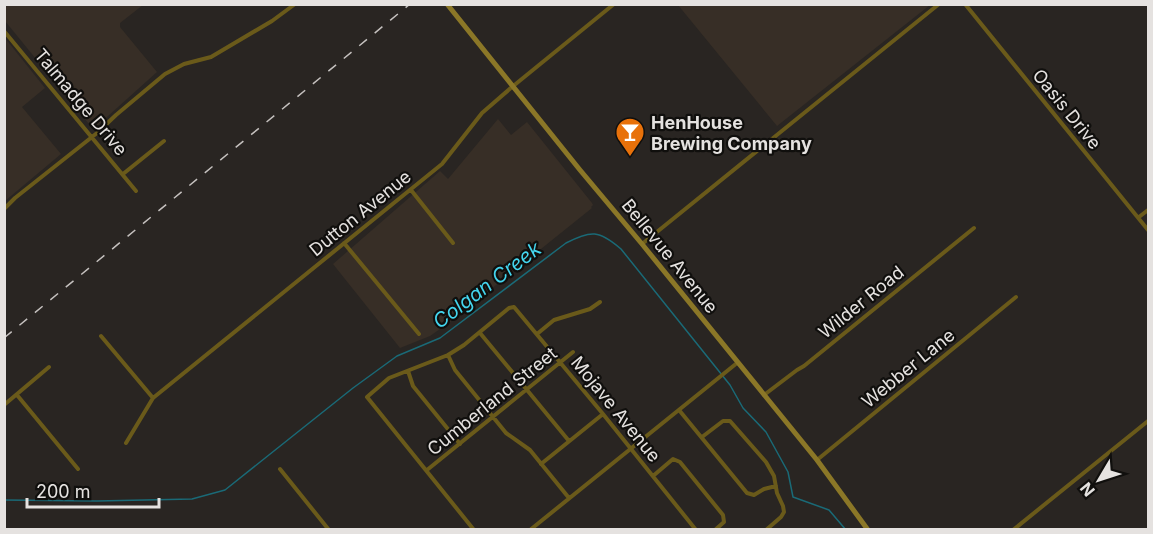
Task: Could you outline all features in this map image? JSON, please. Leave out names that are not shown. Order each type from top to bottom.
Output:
[{"type":"street","points":[[4,209],[165,74],[175,68],[210,57],[272,21],[295,4]]},
{"type":"street","name":"Bellevue Avenue","points":[[447,4],[512,87],[817,460],[868,530]]},
{"type":"street","name":"Dutton Avenue","points":[[126,443],[153,398],[442,164],[482,113],[614,4]]},
{"type":"street","points":[[642,244],[939,4]]},
{"type":"street","name":"Oasis Drive","points":[[965,4],[1149,230]]},
{"type":"street","name":"Talmadge Drive","points":[[4,31],[136,191]]},
{"type":"street","points":[[123,174],[164,141]]},
{"type":"street","points":[[411,190],[453,243]]},
{"type":"street","points":[[1138,217],[1149,210]]},
{"type":"street","name":"Wilder Road","points":[[764,395],[804,366],[974,228]]},
{"type":"street","points":[[344,243],[419,334]]},
{"type":"street","name":"Webber Lane","points":[[817,460],[1016,297]]},
{"type":"street","points":[[537,334],[554,320],[590,309],[600,302]]},
{"type":"street","name":"Mojave Avenue","points":[[480,333],[509,308],[514,307],[696,530]]},
{"type":"street","points":[[474,530],[367,397],[388,378],[448,355],[480,333],[569,441]]},
{"type":"street","points":[[101,336],[153,398]]},
{"type":"street","name":"Cumberland Street","points":[[428,470],[573,352]]},
{"type":"street","points":[[448,355],[455,370],[506,433],[530,450],[569,498]]},
{"type":"street","points":[[530,530],[737,363]]},
{"type":"street","points":[[4,405],[49,367]]},
{"type":"street","points":[[408,370],[413,386],[460,444]]},
{"type":"street","points":[[17,395],[78,469]]},
{"type":"street","points":[[680,410],[747,493],[754,495],[776,486]]},
{"type":"street","points":[[541,464],[603,414]]},
{"type":"street","points":[[702,437],[723,421],[730,421],[770,468],[784,512],[766,530]]},
{"type":"street","points":[[1013,530],[1149,421]]},
{"type":"street","points":[[653,476],[673,459],[680,462],[723,515],[724,522],[715,530]]},
{"type":"street","points":[[280,469],[329,530]]},
{"type":"shaded area","points":[[4,5],[143,5],[120,23],[120,27],[157,72],[98,125],[89,124],[5,21]]},
{"type":"shaded area","points":[[678,5],[930,5],[777,126]]},
{"type":"shaded area","points":[[5,38],[45,88],[22,107],[61,154],[5,201]]},
{"type":"shaded area","points":[[498,119],[511,135],[527,122],[592,203],[592,208],[450,322],[430,336],[400,348],[333,264],[440,171],[448,179]]},
{"type":"waterway","name":"Colgan Creek","points":[[4,500],[192,499],[225,490],[397,356],[440,338],[566,243],[582,236],[595,234],[607,238],[621,249],[730,385],[743,408],[766,432],[788,472],[793,497],[829,510],[846,530]]},
{"type":"railway","points":[[4,338],[410,4]]},
{"type":"place","name":"HenHouse Brewing Company","points":[[630,158]]}]
